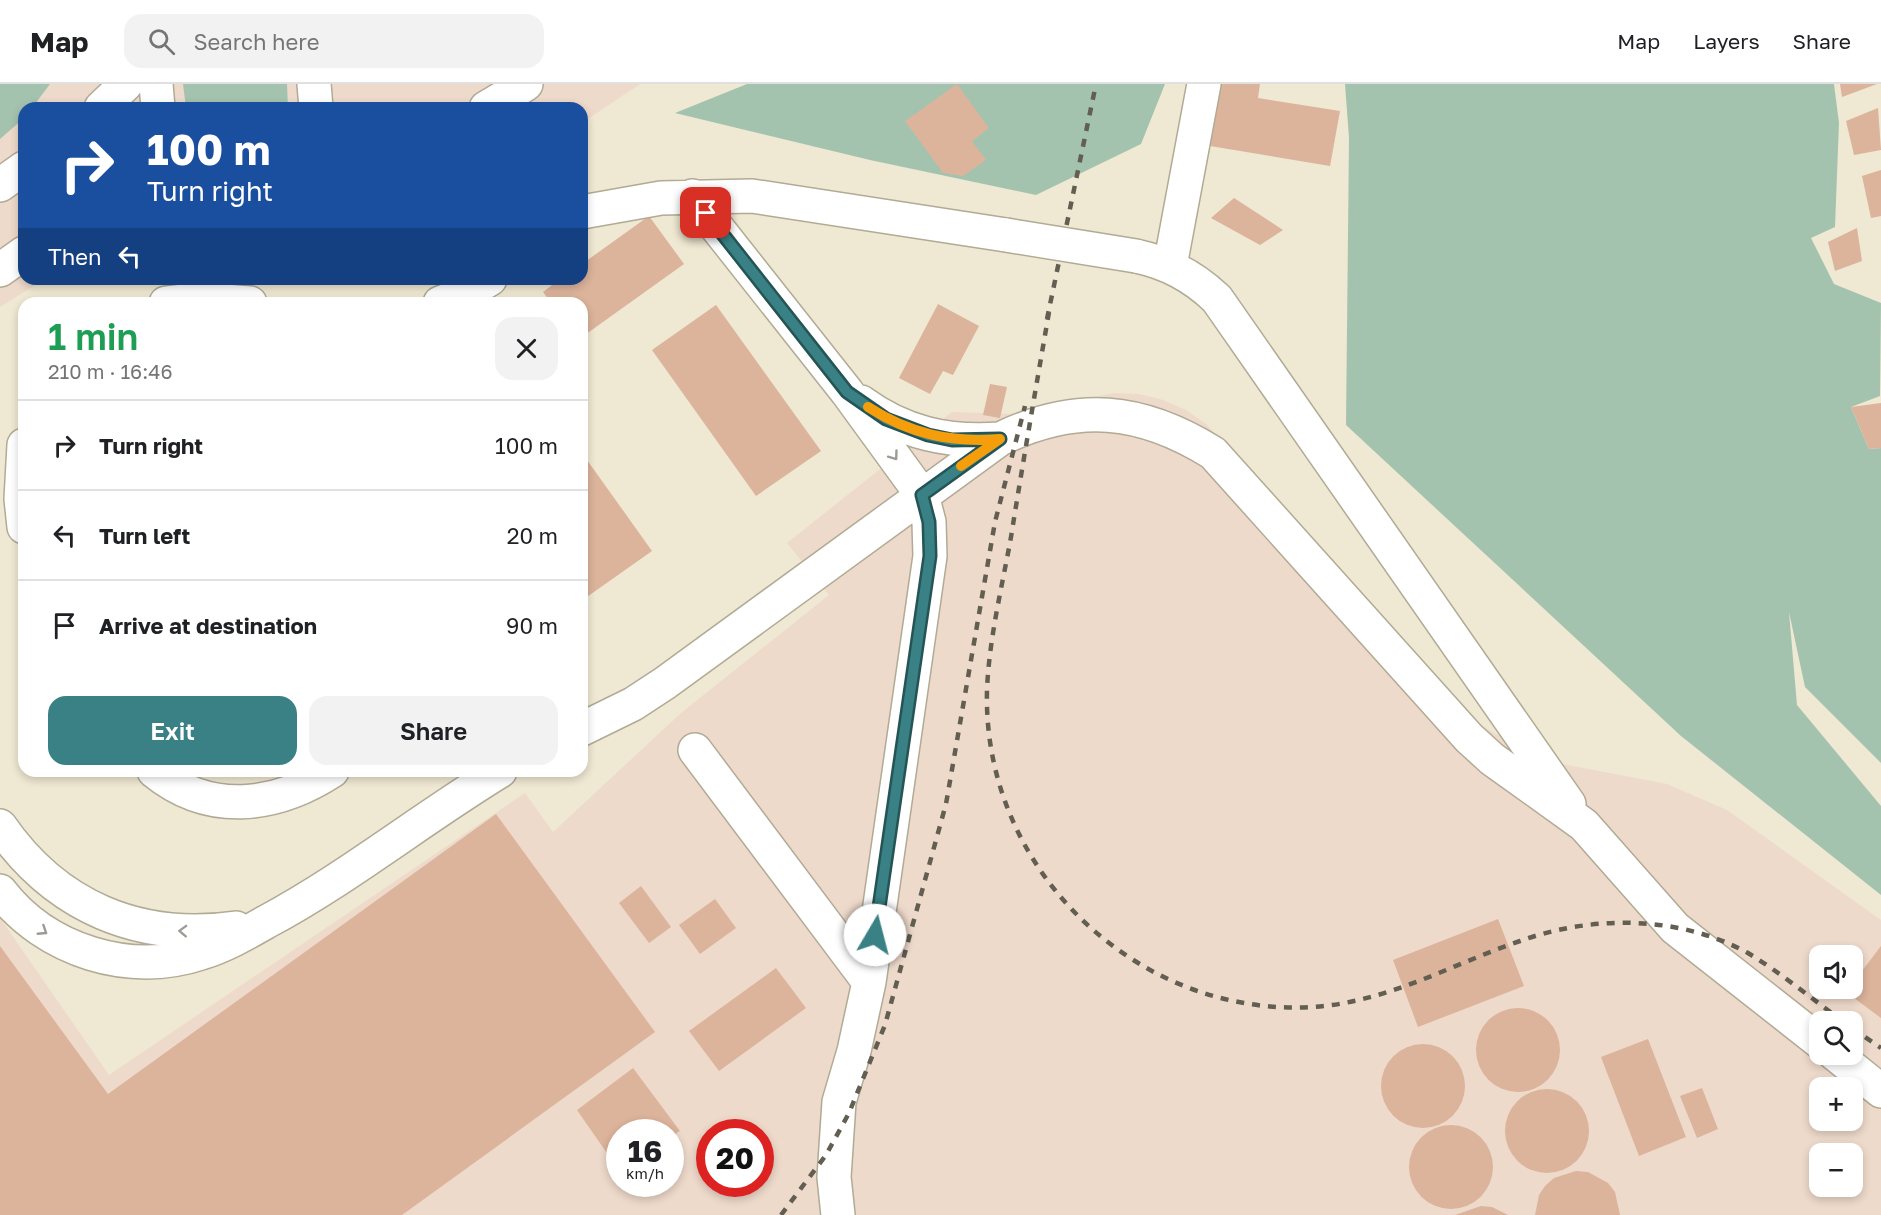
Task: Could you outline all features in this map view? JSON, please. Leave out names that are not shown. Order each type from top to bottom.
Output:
[{"type":"lane","points":[[107,102],[126,84]]},
{"type":"lane","points":[[156,84],[158,102]]},
{"type":"lane","points":[[314,84],[316,102]]},
{"type":"lane","points":[[496,102],[526,84]]},
{"type":"lane","points":[[1170,266],[1204,84]]},
{"type":"lane","points":[[0,185],[18,172]]},
{"type":"lane","points":[[692,196],[847,392],[922,495],[929,522],[930,556],[869,982],[854,1051],[839,1102],[834,1168],[838,1215]]},
{"type":"lane","points":[[588,210],[614,204],[692,196],[752,196],[1136,256],[1170,266],[1203,286],[1229,315],[1584,825],[1675,928],[1809,1033]]},
{"type":"lane","points":[[0,270],[18,257]]},
{"type":"lane","points":[[452,297],[478,285]]},
{"type":"lane","points":[[847,392],[886,419],[928,435],[952,440],[1000,439]]},
{"type":"lane","points":[[588,726],[633,704],[665,683],[1000,439],[1026,427],[1053,419],[1109,414],[1137,418],[1164,426],[1213,453],[1469,738],[1492,759],[1584,825]]},
{"type":"lane","points":[[694,750],[869,982]]},
{"type":"lane","points":[[163,777],[184,791],[228,803],[252,803],[276,798],[320,777]]},
{"type":"lane","points":[[0,891],[23,916],[62,942],[87,953],[134,961],[172,960],[200,954],[226,944],[281,914],[491,777]]},
{"type":"lane","points":[[0,826],[34,868],[58,888],[85,905],[115,918],[179,932],[245,927],[281,914]]},
{"type":"lane","points":[[1849,1065],[1881,1091]]},
{"type":"shaded area","points":[[0,84],[640,84],[588,119],[588,102],[18,102],[18,285],[35,285],[0,307]]},
{"type":"shaded area","points":[[1114,393],[1139,394],[1163,400],[1186,410],[1206,424],[1482,726],[1528,752],[1562,764],[1667,784],[1727,810],[1881,920],[1881,1215],[0,1215],[0,918],[109,1075],[525,793],[553,832],[681,713],[829,595],[787,543],[952,412],[1010,414]]},
{"type":"green space","points":[[0,84],[50,84],[36,102],[18,102],[18,123],[0,139]]},
{"type":"green space","points":[[183,84],[287,84],[288,102],[185,102]]},
{"type":"green space","points":[[747,84],[1165,84],[1141,144],[1036,195],[870,160],[675,113]]},
{"type":"green space","points":[[1345,84],[1834,84],[1839,123],[1835,227],[1811,238],[1834,284],[1881,303],[1880,396],[1851,407],[1869,449],[1881,448],[1881,763],[1805,687],[1789,612],[1797,705],[1881,806],[1881,895],[1681,736],[1346,425],[1349,138]]},
{"type":"building","points":[[957,84],[989,128],[972,141],[986,160],[963,176],[943,173],[905,121]]},
{"type":"building","points":[[1215,84],[1260,84],[1258,98],[1340,111],[1330,166],[1210,146],[1220,91],[1214,90]]},
{"type":"building","points":[[1840,84],[1877,84],[1842,97]]},
{"type":"building","points":[[1878,108],[1881,150],[1854,155],[1846,121]]},
{"type":"building","points":[[1881,170],[1881,216],[1871,218],[1862,176]]},
{"type":"building","points":[[1234,198],[1283,230],[1260,245],[1211,218]]},
{"type":"building","points":[[649,216],[684,264],[588,333],[588,297],[547,297],[543,292],[552,285],[588,285],[588,260]]},
{"type":"building","points":[[1857,228],[1862,261],[1835,271],[1828,242]]},
{"type":"building","points":[[938,304],[979,326],[953,375],[943,371],[930,394],[899,378]]},
{"type":"building","points":[[716,305],[821,451],[756,496],[652,350]]},
{"type":"building","points":[[990,384],[1007,387],[1000,418],[983,415]]},
{"type":"building","points":[[1881,403],[1881,448],[1869,449],[1851,407]]},
{"type":"building","points":[[588,461],[652,551],[588,596]]},
{"type":"building","points":[[496,814],[655,1032],[402,1215],[0,1215],[0,946],[108,1094]]},
{"type":"building","points":[[641,886],[671,927],[649,943],[619,903]]},
{"type":"building","points":[[715,899],[736,928],[700,954],[679,925]]},
{"type":"building","points":[[1498,919],[1524,986],[1418,1027],[1393,960]]},
{"type":"building","points":[[1881,946],[1881,1018],[1855,999],[1863,999],[1863,970]]},
{"type":"building","points":[[776,968],[806,1008],[719,1071],[689,1031]]},
{"type":"building","points":[[1510,1008],[1526,1008],[1542,1015],[1553,1026],[1560,1042],[1557,1066],[1548,1080],[1526,1092],[1510,1092],[1494,1085],[1483,1074],[1476,1058],[1476,1042],[1483,1026],[1494,1015]]},
{"type":"building","points":[[1648,1039],[1686,1137],[1639,1156],[1601,1057]]},
{"type":"building","points":[[1415,1044],[1431,1044],[1447,1051],[1458,1062],[1465,1078],[1462,1102],[1453,1116],[1431,1128],[1415,1128],[1399,1121],[1388,1110],[1381,1094],[1381,1078],[1388,1062],[1399,1051]]},
{"type":"building","points":[[633,1068],[671,1119],[606,1119],[606,1152],[577,1110]]},
{"type":"building","points":[[1702,1088],[1718,1129],[1697,1138],[1680,1096]]},
{"type":"building","points":[[1547,1089],[1563,1092],[1577,1101],[1586,1115],[1589,1131],[1586,1147],[1577,1161],[1563,1170],[1547,1173],[1531,1170],[1517,1161],[1508,1147],[1505,1131],[1508,1115],[1517,1101],[1531,1092]]},
{"type":"building","points":[[1451,1125],[1467,1128],[1481,1137],[1490,1151],[1493,1167],[1490,1183],[1481,1197],[1467,1206],[1451,1209],[1435,1206],[1421,1197],[1412,1183],[1409,1167],[1412,1151],[1421,1137],[1435,1128]]},
{"type":"building","points":[[1576,1171],[1588,1172],[1608,1183],[1615,1192],[1620,1215],[1535,1215],[1539,1195],[1545,1186],[1554,1178]]},
{"type":"building","points":[[1481,1206],[1492,1207],[1508,1215],[1455,1215]]},
{"type":"railway","points":[[1047,319],[1096,84]]},
{"type":"railway","points":[[1049,312],[990,652],[987,690],[989,731],[996,771],[1008,809],[1025,845],[1047,879],[1072,910],[1102,937],[1135,961],[1185,987],[1240,1002],[1297,1008],[1326,1006],[1375,996],[1548,932],[1606,923],[1665,926],[1693,931],[1748,953],[1829,1011]]},
{"type":"railway","points":[[781,1215],[826,1155],[849,1113],[885,1025],[946,804],[995,522],[1025,406]]},
{"type":"railway","points":[[1863,1036],[1881,1048]]},
{"type":"slow traffic","points":[[868,407],[905,428],[928,435],[952,440],[1000,439],[961,466]]},
{"type":"route","points":[[706,213],[847,392],[886,419],[905,428],[952,440],[1000,439],[922,495],[929,522],[930,556],[875,935]]}]
